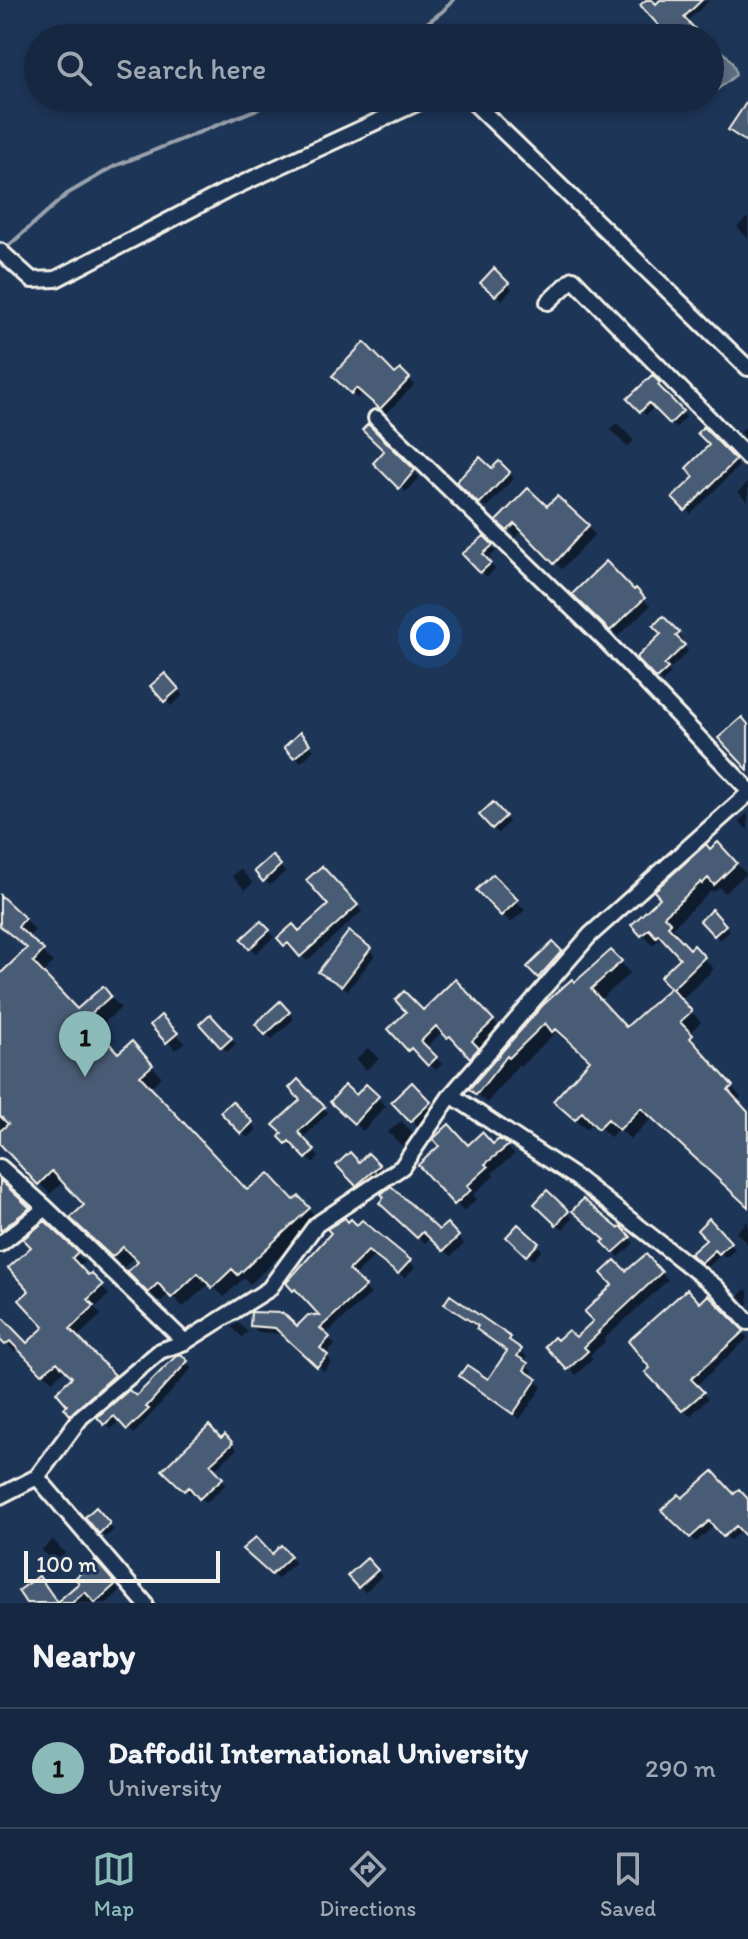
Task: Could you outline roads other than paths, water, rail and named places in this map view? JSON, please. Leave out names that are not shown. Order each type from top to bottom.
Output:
[{"type":"street","points":[[0,251],[32,280],[56,279],[226,191],[398,112]]},
{"type":"street","points":[[483,112],[748,368]]},
{"type":"street","points":[[548,302],[573,279],[748,458]]},
{"type":"street","points":[[0,1496],[37,1477],[81,1417],[160,1351],[185,1342],[269,1289],[316,1225],[402,1167],[451,1095],[590,935],[748,792],[606,641],[376,418]]},
{"type":"street","points":[[451,1095],[591,1189],[716,1287],[748,1322]]},
{"type":"street","points":[[0,1167],[185,1342]]},
{"type":"street","points":[[0,1244],[46,1208]]},
{"type":"street","points":[[37,1477],[145,1603]]},
{"type":"water","points":[[724,53],[735,69],[736,75],[724,84]]},
{"type":"waterway","points":[[426,24],[453,0]]},
{"type":"waterway","points":[[5,249],[67,194],[115,166],[250,112]]},
{"type":"place","name":"Daffodil International University","points":[[85,1077]]}]
